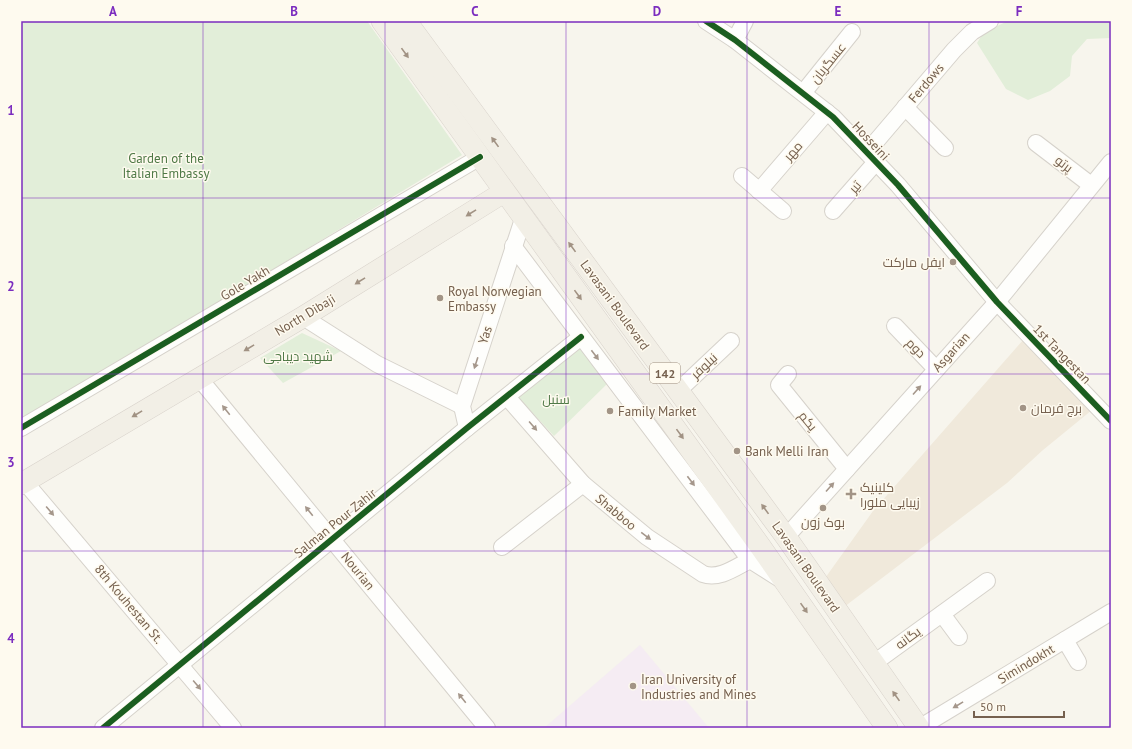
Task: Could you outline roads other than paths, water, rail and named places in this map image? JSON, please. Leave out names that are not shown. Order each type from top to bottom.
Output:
[{"type":"main road","name":"Lavasani Boulevard","points":[[382,21],[523,219],[786,582],[879,725]]},
{"type":"main road","name":"Lavasani Boulevard","points":[[406,21],[786,537],[919,728]]},
{"type":"main road","name":"North Dibaji","points":[[22,482],[303,317],[504,192]]},
{"type":"street","name":"Hosseini","points":[[706,21],[735,40],[828,112],[898,184],[997,302]]},
{"type":"street","points":[[735,40],[745,21]]},
{"type":"street","name":"Ferdows","points":[[872,157],[905,107],[954,50],[972,32],[990,21]]},
{"type":"street","name":"عسگریان","points":[[803,93],[852,32]]},
{"type":"street","points":[[905,107],[945,148]]},
{"type":"street","name":"مهر","points":[[759,191],[828,112]]},
{"type":"street","name":"پرتو","points":[[1036,143],[1091,185]]},
{"type":"street","name":"Gole Yakh","points":[[21,428],[480,157]]},
{"type":"street","name":"تیر","points":[[833,211],[872,157]]},
{"type":"street","name":"Asgarian","points":[[786,537],[997,302],[1091,185],[1108,170]]},
{"type":"street","points":[[742,176],[783,211]]},
{"type":"street","name":"Yas","points":[[462,406],[523,219]]},
{"type":"street","points":[[513,246],[750,560],[786,582]]},
{"type":"street","name":"1st Tangestan","points":[[997,302],[1111,421]]},
{"type":"street","points":[[303,317],[377,364],[462,406],[467,428]]},
{"type":"street","name":"دوم","points":[[895,326],[936,369]]},
{"type":"street","name":"Salman Pour Zahir","points":[[103,728],[467,428],[581,337]]},
{"type":"street","name":"نیلوفر","points":[[678,391],[731,341]]},
{"type":"street","name":"یکم","points":[[788,374],[779,385],[847,469]]},
{"type":"street","name":"Nourian","points":[[199,378],[487,728]]},
{"type":"street","name":"Shabboo","points":[[507,397],[583,484],[647,537],[703,574],[710,577],[718,576],[750,560]]},
{"type":"street","name":"8th Kouhestan St.","points":[[22,482],[233,728]]},
{"type":"street","points":[[502,547],[583,484]]},
{"type":"street","name":"یگانه","points":[[874,663],[987,581]]},
{"type":"street","name":"Simindokht","points":[[919,728],[1111,612]]},
{"type":"street","points":[[942,614],[959,637]]},
{"type":"street","points":[[1065,640],[1078,662]]},
{"type":"place","name":"ایفل مارکت","points":[[953,262]]},
{"type":"place","name":"Royal Norwegian Embassy","points":[[440,298]]},
{"type":"place","name":"برج فرمان","points":[[1023,408]]},
{"type":"place","name":"Family Market","points":[[610,411]]},
{"type":"place","name":"Bank Melli Iran","points":[[737,451]]},
{"type":"place","name":"کلینیک زیبایی ملورا","points":[[851,494]]},
{"type":"place","name":"بوک زون","points":[[823,508]]},
{"type":"place","name":"Iran University of Industries and Mines","points":[[633,686]]},
{"type":"park label","name":"Garden of the Italian Embassy","points":[[166,166]]},
{"type":"park label","name":"شهید دیباجی","points":[[298,356]]},
{"type":"park label","name":"سنبل","points":[[556,399]]}]
